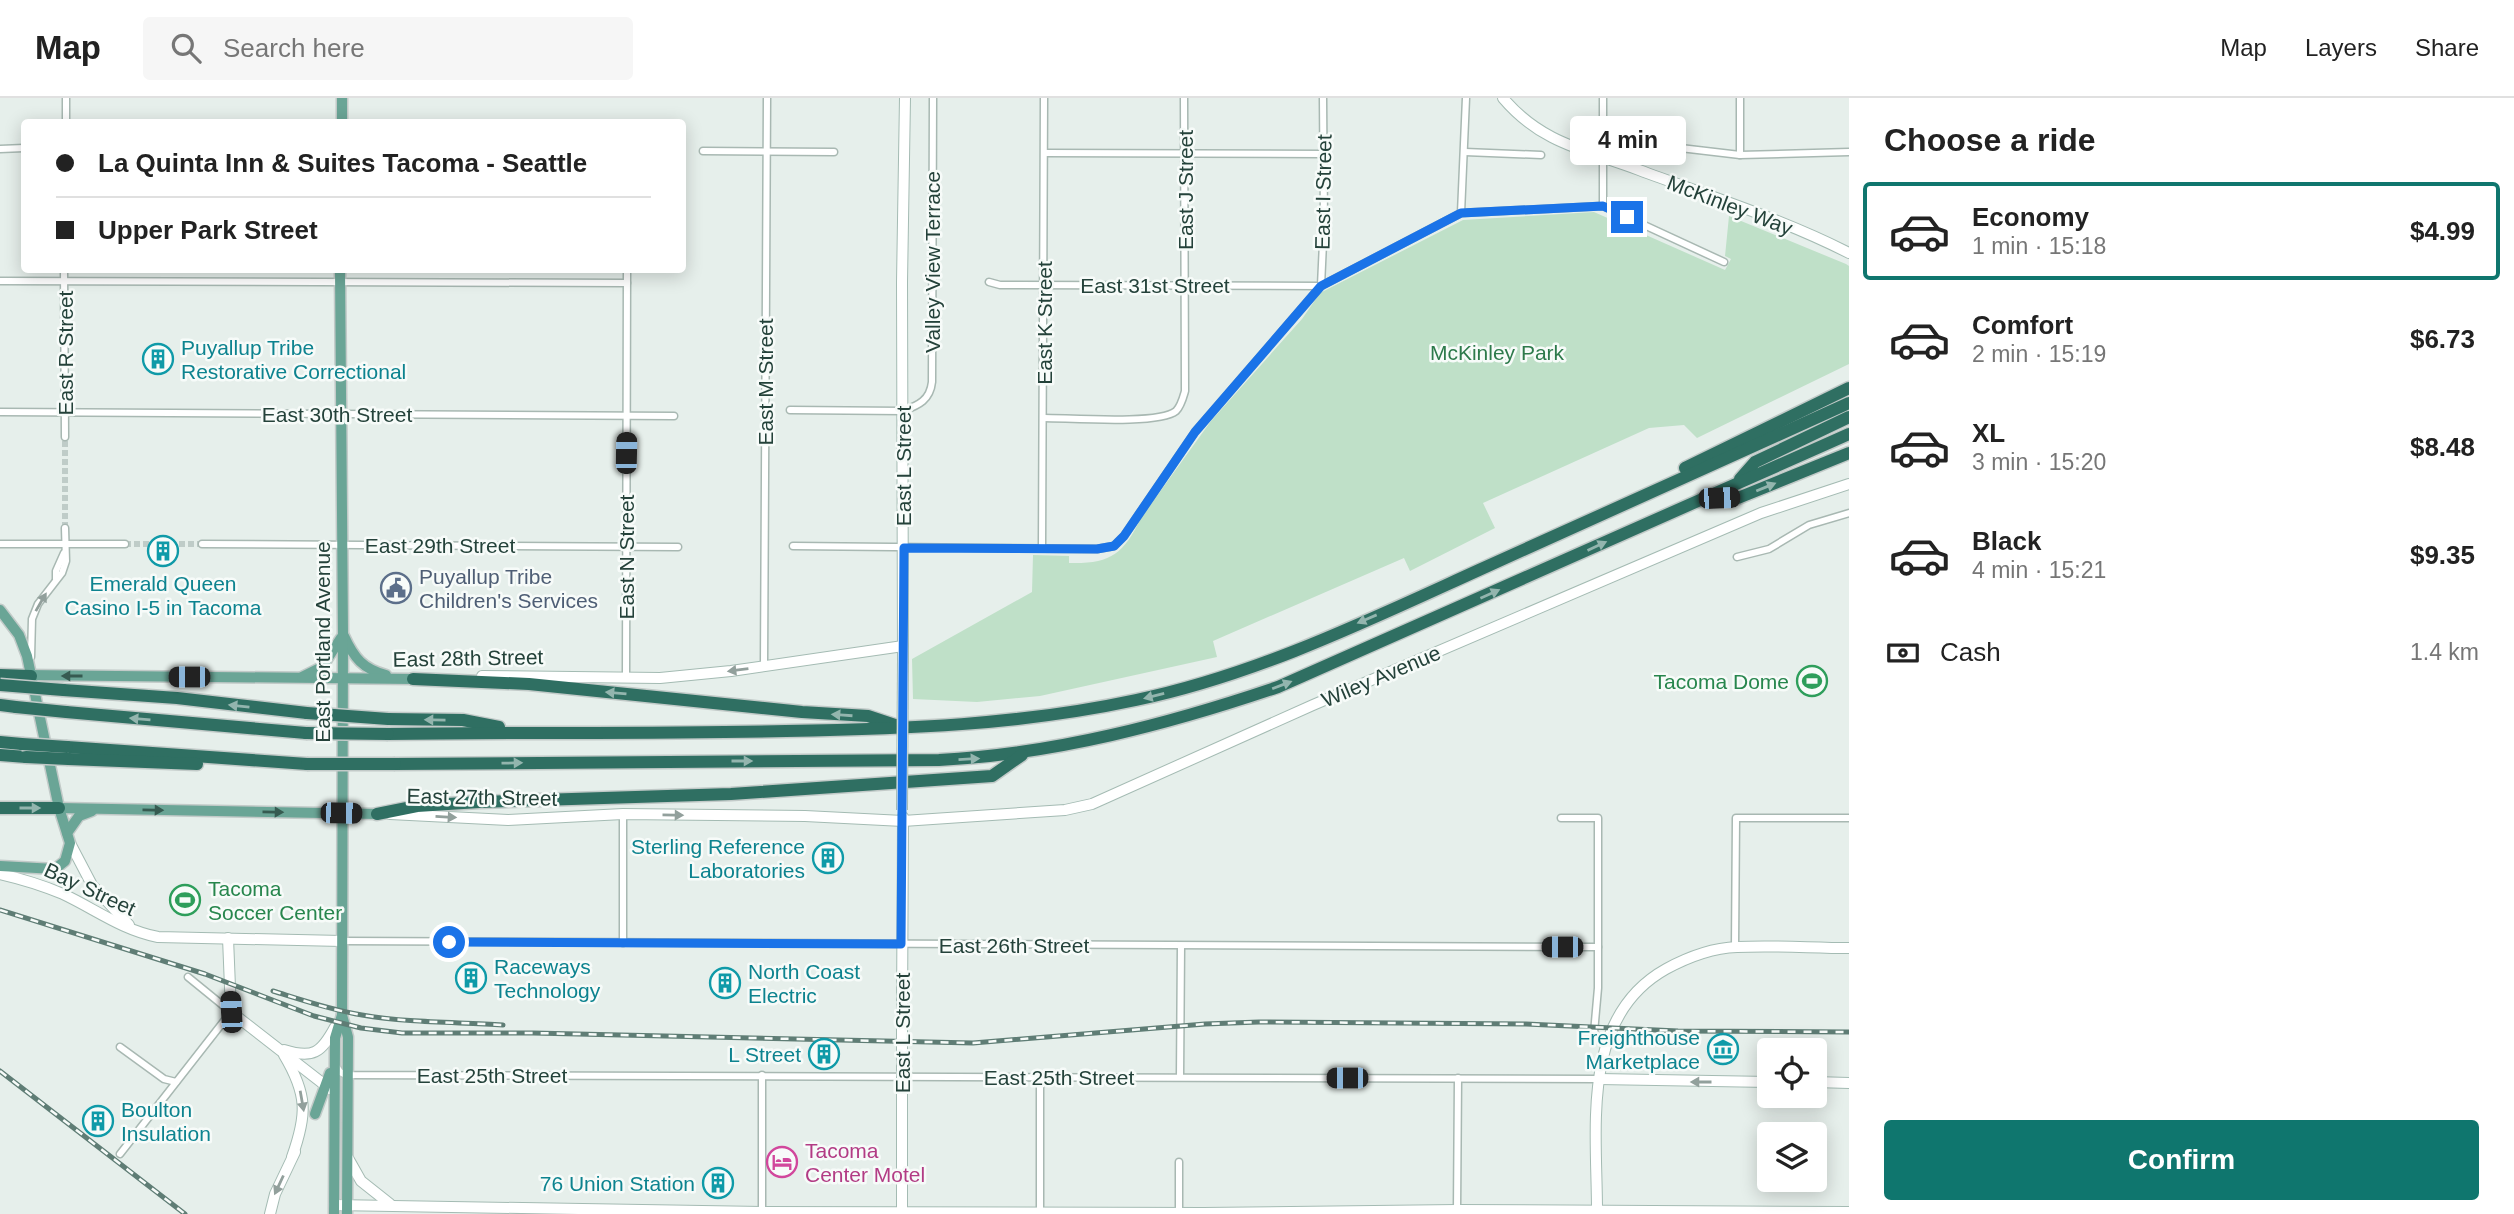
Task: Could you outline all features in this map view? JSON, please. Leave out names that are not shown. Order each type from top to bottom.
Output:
[{"type":"highway","points":[[1430,593],[1849,388]]},
{"type":"highway","points":[[0,705],[306,733],[388,734],[909,729],[1055,716],[1193,686],[1256,665],[1430,593],[1849,402]]},
{"type":"highway","points":[[1738,482],[1755,462],[1849,417]]},
{"type":"highway","points":[[0,742],[164,764],[939,760],[1025,752],[1088,740],[1217,708],[1278,687],[1849,434]]},
{"type":"highway","points":[[1699,499],[1738,498],[1849,453]]},
{"type":"highway","points":[[0,673],[31,676]]},
{"type":"highway","points":[[413,679],[487,681],[868,716],[909,729]]},
{"type":"highway","points":[[0,685],[163,697],[307,713],[388,719],[463,720],[527,732]]},
{"type":"highway","points":[[377,814],[405,808],[479,802],[731,794],[992,776],[1025,752]]},
{"type":"highway","points":[[0,755],[26,757],[68,753]]},
{"type":"highway","points":[[0,808],[59,808]]},
{"type":"main road","points":[[342,98],[342,119]]},
{"type":"main road","name":"East Portland Avenue","points":[[340,273],[342,1015],[348,1037],[349,1075],[347,1209]]},
{"type":"main road","name":"Bay Street","points":[[0,610],[19,635],[68,838],[65,861],[55,869],[0,866]]},
{"type":"main road","points":[[300,679],[322,667],[343,634]]},
{"type":"main road","points":[[343,634],[363,666],[373,672],[399,679]]},
{"type":"main road","name":"East 28th Street","points":[[31,676],[413,679]]},
{"type":"main road","name":"East 27th Street","points":[[59,808],[377,814]]},
{"type":"main road","points":[[68,838],[79,816],[100,809]]},
{"type":"main road","name":"East Portland Avenue","points":[[330,1089],[335,1038],[342,1015]]},
{"type":"main road","points":[[315,1114],[330,1089]]},
{"type":"main road","points":[[330,1089],[334,1210]]},
{"type":"street","points":[[66,98],[66,119]]},
{"type":"street","name":"East M Street","points":[[764,666],[767,98]]},
{"type":"street","name":"East L Street","points":[[902,1211],[905,98]]},
{"type":"street","name":"Valley View Terrace","points":[[903,411],[925,400],[932,382],[933,98]]},
{"type":"street","name":"East K Street","points":[[1042,548],[1044,98]]},
{"type":"street","name":"East J Street","points":[[1044,418],[1152,419],[1168,415],[1179,408],[1185,391],[1184,98]]},
{"type":"street","name":"East I Street","points":[[1321,286],[1324,98]]},
{"type":"street","points":[[1461,213],[1466,98]]},
{"type":"street","name":"McKinley Way","points":[[1503,98],[1523,119],[1551,138],[1797,230],[1849,253]]},
{"type":"street","points":[[1603,98],[1603,206]]},
{"type":"street","points":[[1740,98],[1740,155]]},
{"type":"street","points":[[1656,145],[1740,155],[1849,152]]},
{"type":"street","points":[[0,149],[21,148]]},
{"type":"street","points":[[703,151],[834,152]]},
{"type":"street","points":[[1465,152],[1541,155]]},
{"type":"street","points":[[1045,153],[1323,154]]},
{"type":"street","points":[[793,546],[1097,549],[1114,546],[1132,525],[1195,432],[1321,286],[1461,213],[1603,206],[1724,262]]},
{"type":"street","name":"East R Street","points":[[64,273],[65,437]]},
{"type":"street","name":"East N Street","points":[[625,677],[627,273]]},
{"type":"street","points":[[0,281],[627,283]]},
{"type":"street","name":"East 31st Street","points":[[989,282],[1000,285],[1321,286]]},
{"type":"street","points":[[790,410],[903,411]]},
{"type":"street","name":"East 30th Street","points":[[0,412],[674,416]]},
{"type":"street","name":"Wiley Avenue","points":[[903,821],[1065,810],[1092,804],[1313,705],[1761,513],[1849,484]]},
{"type":"street","points":[[1737,557],[1769,548],[1820,520],[1849,513]]},
{"type":"street","points":[[31,676],[32,619],[38,604],[55,579],[64,553],[65,528]]},
{"type":"street","points":[[0,544],[125,544]]},
{"type":"street","name":"East 29th Street","points":[[202,544],[678,547]]},
{"type":"street","name":"East 28th Street","points":[[413,679],[484,676],[660,678],[903,646]]},
{"type":"street","name":"East 27th Street","points":[[377,814],[508,820],[623,814],[805,816],[903,821]]},
{"type":"street","points":[[623,814],[623,943]]},
{"type":"street","points":[[1561,818],[1598,818],[1598,988],[1594,1033],[1606,1044]]},
{"type":"street","points":[[1735,947],[1736,818],[1849,818]]},
{"type":"street","name":"Bay Street","points":[[68,838],[92,885],[137,932]]},
{"type":"street","name":"Bay Street","points":[[0,874],[64,895],[137,932]]},
{"type":"street","name":"East 26th Street","points":[[137,932],[158,937],[342,941],[1598,947]]},
{"type":"street","points":[[120,1154],[231,1012],[228,938]]},
{"type":"street","points":[[1180,1077],[1181,946]]},
{"type":"street","points":[[1597,1211],[1599,1079],[1606,1044],[1625,1007],[1651,979],[1689,957],[1735,947],[1849,948]]},
{"type":"street","points":[[188,977],[330,1089]]},
{"type":"street","points":[[280,1049],[300,1054],[316,1052],[325,1045],[342,1015]]},
{"type":"street","points":[[120,1047],[164,1079],[176,1082]]},
{"type":"street","points":[[280,1049],[294,1075],[303,1101],[303,1124],[292,1157]]},
{"type":"street","points":[[335,1057],[338,1071],[349,1075]]},
{"type":"street","name":"East 25th Street","points":[[349,1075],[1458,1078],[1757,1082]]},
{"type":"street","points":[[762,1075],[762,1212]]},
{"type":"street","points":[[1040,1212],[1041,1076]]},
{"type":"street","points":[[1457,1210],[1458,1078]]},
{"type":"street","points":[[1827,1082],[1849,1083]]},
{"type":"street","points":[[270,1214],[275,1194],[315,1114]]},
{"type":"street","points":[[348,1158],[362,1181],[390,1204]]},
{"type":"street","points":[[1179,1162],[1179,1213]]},
{"type":"street","points":[[372,1214],[390,1204]]},
{"type":"street","points":[[334,1210],[390,1204],[762,1212],[1849,1212]]},
{"type":"street","points":[[549,1214],[580,1209]]},
{"type":"green space","name":"McKinley Park","points":[[1594,212],[1725,270],[1731,259],[1725,256],[1729,216],[1846,264],[1849,266],[1849,364],[1697,438],[1684,425],[1649,428],[1483,503],[1495,528],[1410,571],[1404,558],[1213,641],[1217,657],[1040,696],[977,702],[913,699],[912,659],[1032,592],[1033,555],[1069,556],[1069,563],[1083,563],[1105,559],[1121,549],[1211,421],[1302,319],[1320,293],[1463,220]]},
{"type":"tunnel","points":[[65,437],[65,528]]},
{"type":"tunnel","points":[[125,544],[202,544]]},
{"type":"railway","points":[[0,910],[205,974],[314,1016],[361,1028],[402,1033],[533,1033],[973,1043],[1259,1022],[1526,1024],[1678,1031],[1849,1032]]},
{"type":"railway","points":[[273,991],[339,1010],[379,1018],[503,1025]]},
{"type":"railway","points":[[0,1071],[185,1214]]},
{"type":"place","name":"Puyallup Tribe Restorative Correctional","points":[[158,359]]},
{"type":"place","name":"Emerald Queen Casino I-5 in Tacoma","points":[[163,551]]},
{"type":"place","name":"Puyallup Tribe Children's Services","points":[[396,588]]},
{"type":"place","name":"Tacoma Dome","points":[[1812,681]]},
{"type":"place","name":"Sterling Reference Laboratories","points":[[828,858]]},
{"type":"place","name":"Tacoma Soccer Center","points":[[185,900]]},
{"type":"place","name":"Raceways Technology","points":[[471,978]]},
{"type":"place","name":"North Coast Electric","points":[[725,983]]},
{"type":"place","name":"Freighthouse Marketplace","points":[[1723,1049]]},
{"type":"place","name":"L Street","points":[[824,1054]]},
{"type":"place","name":"Boulton Insulation","points":[[98,1121]]},
{"type":"place","name":"Tacoma Center Motel","points":[[782,1162]]},
{"type":"place","name":"76 Union Station","points":[[718,1183]]},
{"type":"route","points":[[449,942],[901,944],[904,548],[1097,549],[1114,546],[1132,525],[1195,432],[1321,286],[1461,213],[1603,206],[1627,217]]}]
